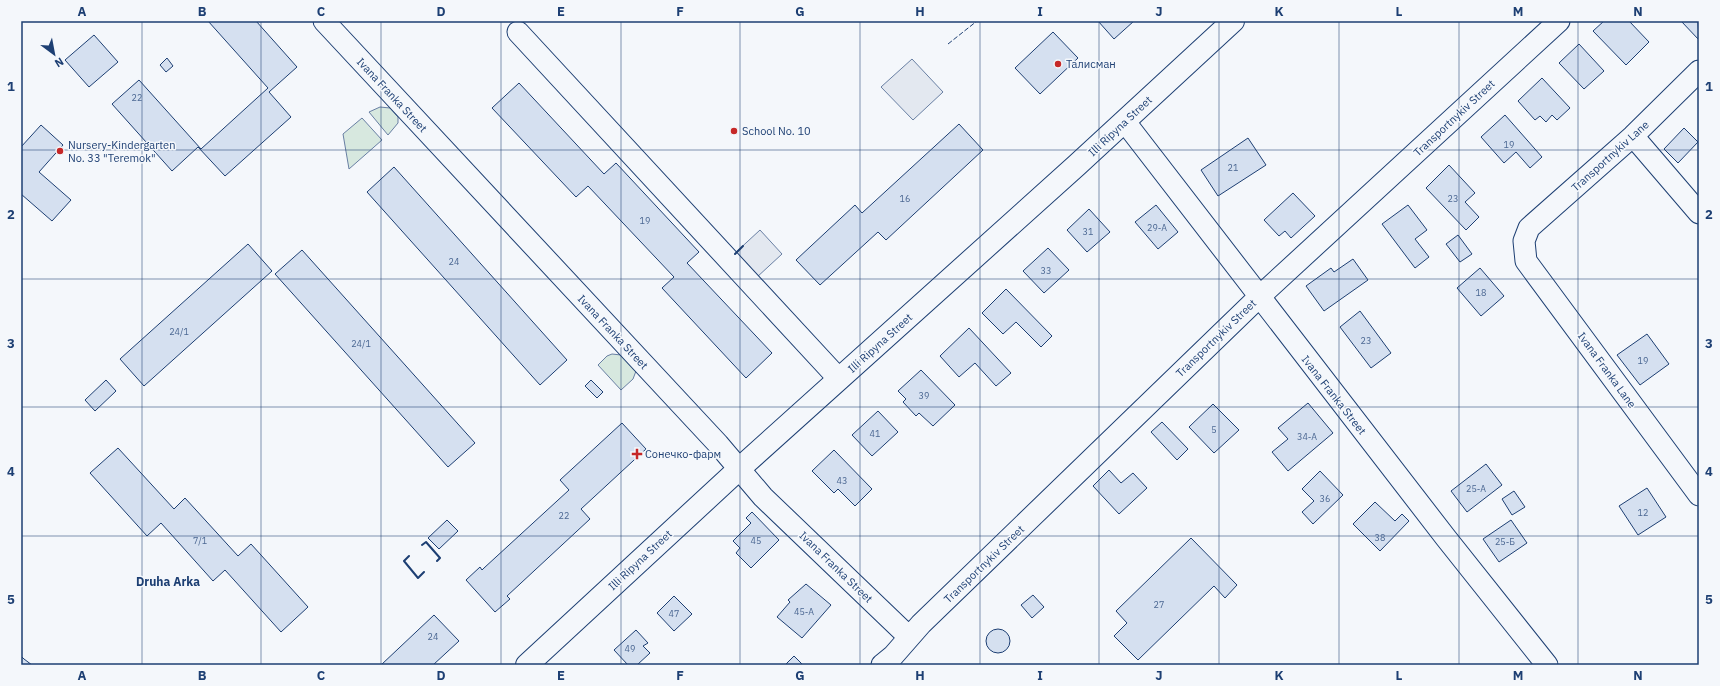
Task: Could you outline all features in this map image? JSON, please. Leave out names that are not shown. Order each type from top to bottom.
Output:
[{"type":"main road","name":"Illi Ripyna Street","points":[[527,665],[739,469],[1125,122],[1233,21]]},
{"type":"street","name":"Ivana Franka Street","points":[[324,21],[739,469],[763,497],[909,637]]},
{"type":"street","name":"Transportnykiv Street","points":[[891,662],[909,637],[1259,297],[1559,21]]},
{"type":"street","points":[[518,32],[840,379]]},
{"type":"street","name":"Transportnykiv Lane","points":[[1524,241],[1529,228],[1633,136],[1699,71]]},
{"type":"street","name":"Ivana Franka Street","points":[[1125,122],[1259,297],[1547,665]]},
{"type":"street","points":[[1633,136],[1699,213]]},
{"type":"street","name":"Ivana Franka Lane","points":[[1524,241],[1526,261],[1699,495]]},
{"type":"shaded area","points":[[912,59],[943,92],[913,120],[881,87]]},
{"type":"shaded area","points":[[380,107],[390,108],[398,117],[398,123],[388,135],[369,112]]},
{"type":"shaded area","points":[[362,118],[382,140],[349,169],[343,134]]},
{"type":"shaded area","points":[[760,230],[782,254],[756,278],[734,254]]},
{"type":"shaded area","points":[[612,354],[621,355],[636,371],[633,379],[621,390],[598,365],[607,356]]},
{"type":"building","points":[[208,21],[256,21],[297,67],[269,92],[291,117],[225,176],[198,147],[172,171],[112,104],[139,80],[201,149],[268,88]]},
{"type":"building","points":[[1098,21],[1134,21],[1114,39]]},
{"type":"building","points":[[1604,21],[1629,21],[1649,42],[1626,65],[1593,31]]},
{"type":"building","points":[[1681,21],[1698,21],[1699,40]]},
{"type":"building","points":[[1053,32],[1078,58],[1040,94],[1015,68]]},
{"type":"building","points":[[94,35],[118,62],[89,87],[65,60]]},
{"type":"building","points":[[1579,44],[1604,71],[1584,89],[1559,63]]},
{"type":"building","points":[[167,58],[173,66],[166,72],[160,65]]},
{"type":"building","points":[[1542,78],[1570,108],[1557,120],[1552,115],[1546,122],[1540,116],[1535,120],[1518,101]]},
{"type":"building","points":[[519,83],[604,174],[616,163],[699,252],[687,263],[772,353],[746,378],[662,288],[674,277],[588,186],[576,197],[492,108]]},
{"type":"building","points":[[1505,115],[1542,157],[1530,168],[1516,152],[1504,163],[1481,137]]},
{"type":"building","points":[[959,124],[983,150],[886,240],[878,232],[820,285],[796,260],[855,205],[862,213]]},
{"type":"building","points":[[41,125],[63,145],[39,172],[71,200],[52,221],[21,194],[21,147]]},
{"type":"building","points":[[1684,128],[1698,142],[1678,163],[1664,149]]},
{"type":"building","points":[[1248,138],[1266,165],[1218,196],[1201,170]]},
{"type":"building","points":[[1449,165],[1475,193],[1465,202],[1479,217],[1466,230],[1426,188]]},
{"type":"building","points":[[394,167],[567,360],[540,385],[367,192]]},
{"type":"building","points":[[1293,193],[1315,216],[1291,238],[1285,231],[1279,236],[1264,220]]},
{"type":"building","points":[[1156,205],[1178,232],[1158,249],[1135,222]]},
{"type":"building","points":[[1408,205],[1427,230],[1415,239],[1429,257],[1415,268],[1382,224]]},
{"type":"building","points":[[1089,209],[1110,232],[1087,252],[1067,230]]},
{"type":"building","points":[[1458,235],[1472,254],[1460,262],[1446,244]]},
{"type":"building","points":[[248,244],[272,271],[144,386],[120,359]]},
{"type":"building","points":[[1048,248],[1069,270],[1044,293],[1023,271]]},
{"type":"building","points":[[302,250],[475,443],[448,467],[275,274]]},
{"type":"building","points":[[1353,259],[1368,280],[1324,311],[1306,286],[1331,268],[1334,272]]},
{"type":"building","points":[[1480,268],[1504,296],[1481,316],[1457,288]]},
{"type":"building","points":[[1006,289],[1052,336],[1041,347],[1016,322],[1003,334],[982,313]]},
{"type":"building","points":[[1360,311],[1391,353],[1371,368],[1340,327]]},
{"type":"building","points":[[969,328],[1011,373],[996,386],[975,363],[959,377],[940,356]]},
{"type":"building","points":[[1647,334],[1669,364],[1640,385],[1617,355]]},
{"type":"building","points":[[921,370],[955,405],[933,426],[919,413],[916,416],[903,402],[906,399],[898,391]]},
{"type":"building","points":[[106,380],[116,391],[95,411],[85,400]]},
{"type":"building","points":[[591,380],[603,392],[597,398],[585,386]]},
{"type":"building","points":[[1308,403],[1333,433],[1288,471],[1272,452],[1288,439],[1278,428]]},
{"type":"building","points":[[1213,404],[1239,430],[1214,453],[1189,427]]},
{"type":"building","points":[[878,411],[898,432],[872,456],[852,435]]},
{"type":"building","points":[[1162,422],[1188,449],[1177,460],[1151,432]]},
{"type":"building","points":[[622,423],[646,449],[581,509],[590,519],[507,596],[510,599],[495,612],[466,580],[480,567],[482,570],[569,490],[560,480]]},
{"type":"building","points":[[118,448],[174,509],[185,498],[238,556],[251,544],[308,607],[281,632],[225,570],[213,581],[161,523],[147,536],[90,473]]},
{"type":"building","points":[[834,450],[872,489],[855,506],[838,489],[834,493],[812,471]]},
{"type":"building","points":[[1486,464],[1502,485],[1467,512],[1451,491]]},
{"type":"building","points":[[1109,470],[1121,483],[1133,473],[1147,488],[1119,514],[1093,486]]},
{"type":"building","points":[[1320,471],[1343,495],[1313,524],[1302,512],[1314,501],[1302,489]]},
{"type":"building","points":[[1647,488],[1666,517],[1638,535],[1619,506]]},
{"type":"building","points":[[1514,491],[1525,507],[1512,515],[1502,499]]},
{"type":"building","points":[[1375,502],[1395,521],[1402,514],[1409,521],[1380,551],[1353,524]]},
{"type":"building","points":[[752,512],[779,540],[751,568],[736,553],[740,548],[733,541],[751,523],[746,518]]},
{"type":"building","points":[[447,520],[458,531],[439,549],[428,538]]},
{"type":"building","points":[[1511,520],[1527,543],[1499,562],[1483,539]]},
{"type":"building","points":[[1191,538],[1237,585],[1225,598],[1214,586],[1138,660],[1114,636],[1127,623],[1116,611]]},
{"type":"building","points":[[806,584],[831,605],[802,638],[777,617],[790,602],[788,600]]},
{"type":"building","points":[[1033,595],[1044,607],[1032,618],[1021,605]]},
{"type":"building","points":[[674,596],[692,614],[674,631],[657,613]]},
{"type":"building","points":[[434,615],[459,641],[433,665],[381,665]]},
{"type":"building","points":[[998,629],[1007,632],[1010,641],[1007,650],[998,653],[989,650],[986,641],[989,632]]},
{"type":"building","points":[[636,630],[648,643],[643,646],[650,653],[637,665],[628,665],[614,650]]},
{"type":"building","points":[[21,656],[24,659],[32,665],[21,665]]},
{"type":"building","points":[[794,656],[803,665],[785,665]]},
{"type":"fence","points":[[948,44],[977,21]]},
{"type":"wall","points":[[735,254],[743,246]]},
{"type":"wall","points":[[422,545],[426,542],[440,558],[437,561]]},
{"type":"wall","points":[[409,556],[404,561],[418,578],[424,572]]},
{"type":"place","name":"Талисман","points":[[1058,64]]},
{"type":"place","name":"School No. 10","points":[[734,131]]},
{"type":"place","name":"Nursery-Kindergarten No. 33 \"Teremok\"","points":[[60,151]]},
{"type":"place","name":"Сонечко-фарм","points":[[637,454]]},
{"type":"district","name":"Druha Arka","points":[[168,581]]}]
